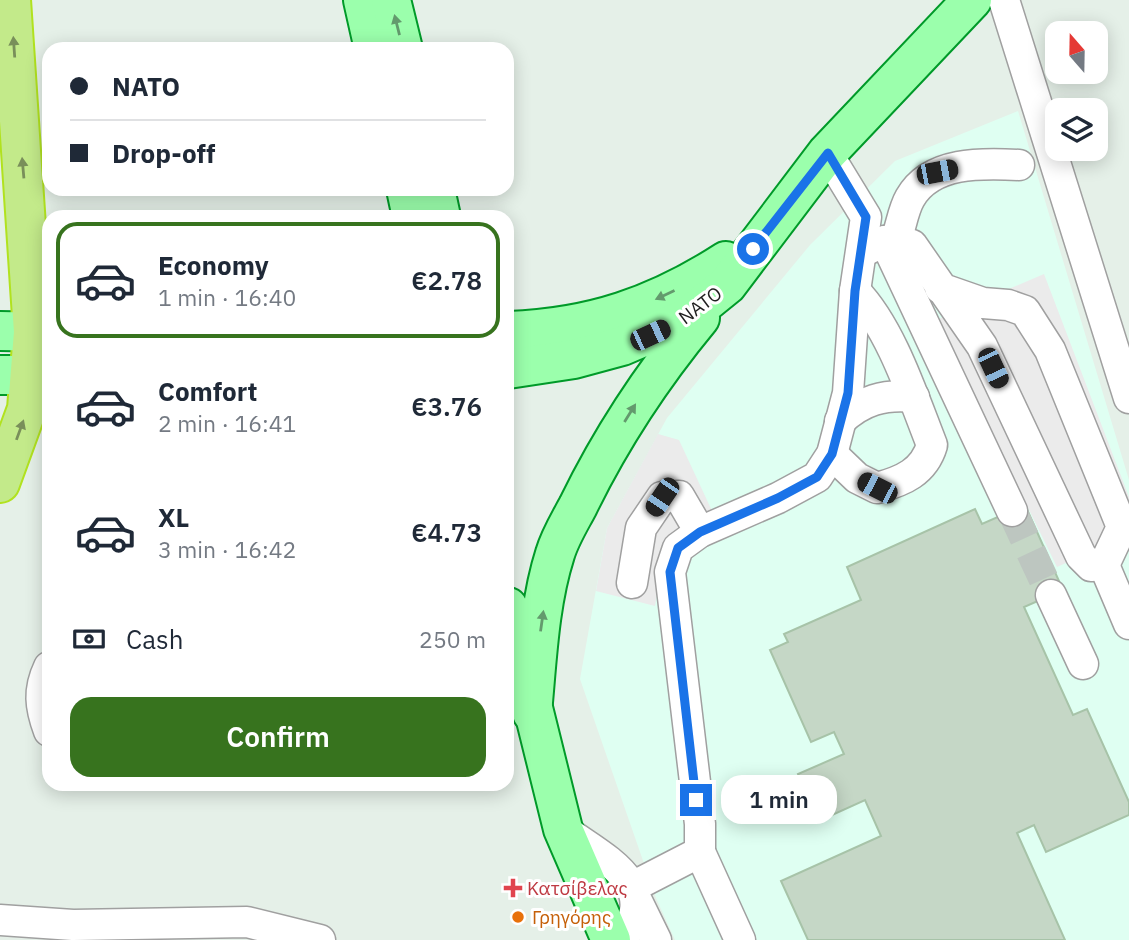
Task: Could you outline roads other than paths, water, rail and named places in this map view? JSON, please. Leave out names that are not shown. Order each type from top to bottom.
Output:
[{"type":"highway","points":[[0,483],[27,408],[29,236],[10,0]]},
{"type":"highway","points":[[29,236],[42,271]]},
{"type":"main road","points":[[363,0],[372,42]]},
{"type":"main road","points":[[391,0],[401,42]]},
{"type":"main road","name":"ΝΑΤΟ","points":[[514,368],[574,359],[650,335],[685,319],[727,285],[828,153],[972,0]]},
{"type":"main road","name":"ΝΑΤΟ","points":[[514,330],[584,323],[646,304],[704,275],[736,255],[780,213]]},
{"type":"main road","points":[[532,713],[537,660],[555,553],[594,474],[659,368],[727,285]]},
{"type":"main road","points":[[514,634],[563,829],[601,929]]},
{"type":"street","points":[[1004,0],[1129,398]]},
{"type":"street","points":[[828,153],[881,244],[1012,511]]},
{"type":"street","points":[[740,940],[700,852],[700,824],[670,572],[678,548],[700,532],[778,498],[817,477],[832,454],[848,393],[855,291],[910,198],[937,172],[983,163],[1019,165]]},
{"type":"street","points":[[881,244],[912,245],[982,346],[1081,556],[1091,566],[1104,565]]},
{"type":"street","points":[[940,288],[983,303],[1008,304],[1025,311],[1050,350],[1122,527],[1104,565],[1129,624]]},
{"type":"street","points":[[832,454],[857,478],[877,488],[901,482],[922,467],[932,445],[914,397],[869,305],[855,291]]},
{"type":"street","points":[[840,421],[853,409],[875,398],[914,397]]},
{"type":"street","points":[[632,583],[641,528],[662,497],[678,496],[700,532]]},
{"type":"street","points":[[1051,595],[1083,663]]},
{"type":"street","points":[[42,681],[42,712]]},
{"type":"street","points":[[563,829],[616,868],[635,893],[656,940]]},
{"type":"street","points":[[621,940],[629,929],[635,893],[700,852]]},
{"type":"street","points":[[0,920],[73,925],[247,922],[320,940]]},
{"type":"tunnel","points":[[1012,511],[1051,595]]},
{"type":"place","name":"Κατσίβελας","points":[[513,888]]},
{"type":"place","name":"Γρηγόρης","points":[[518,917]]}]
